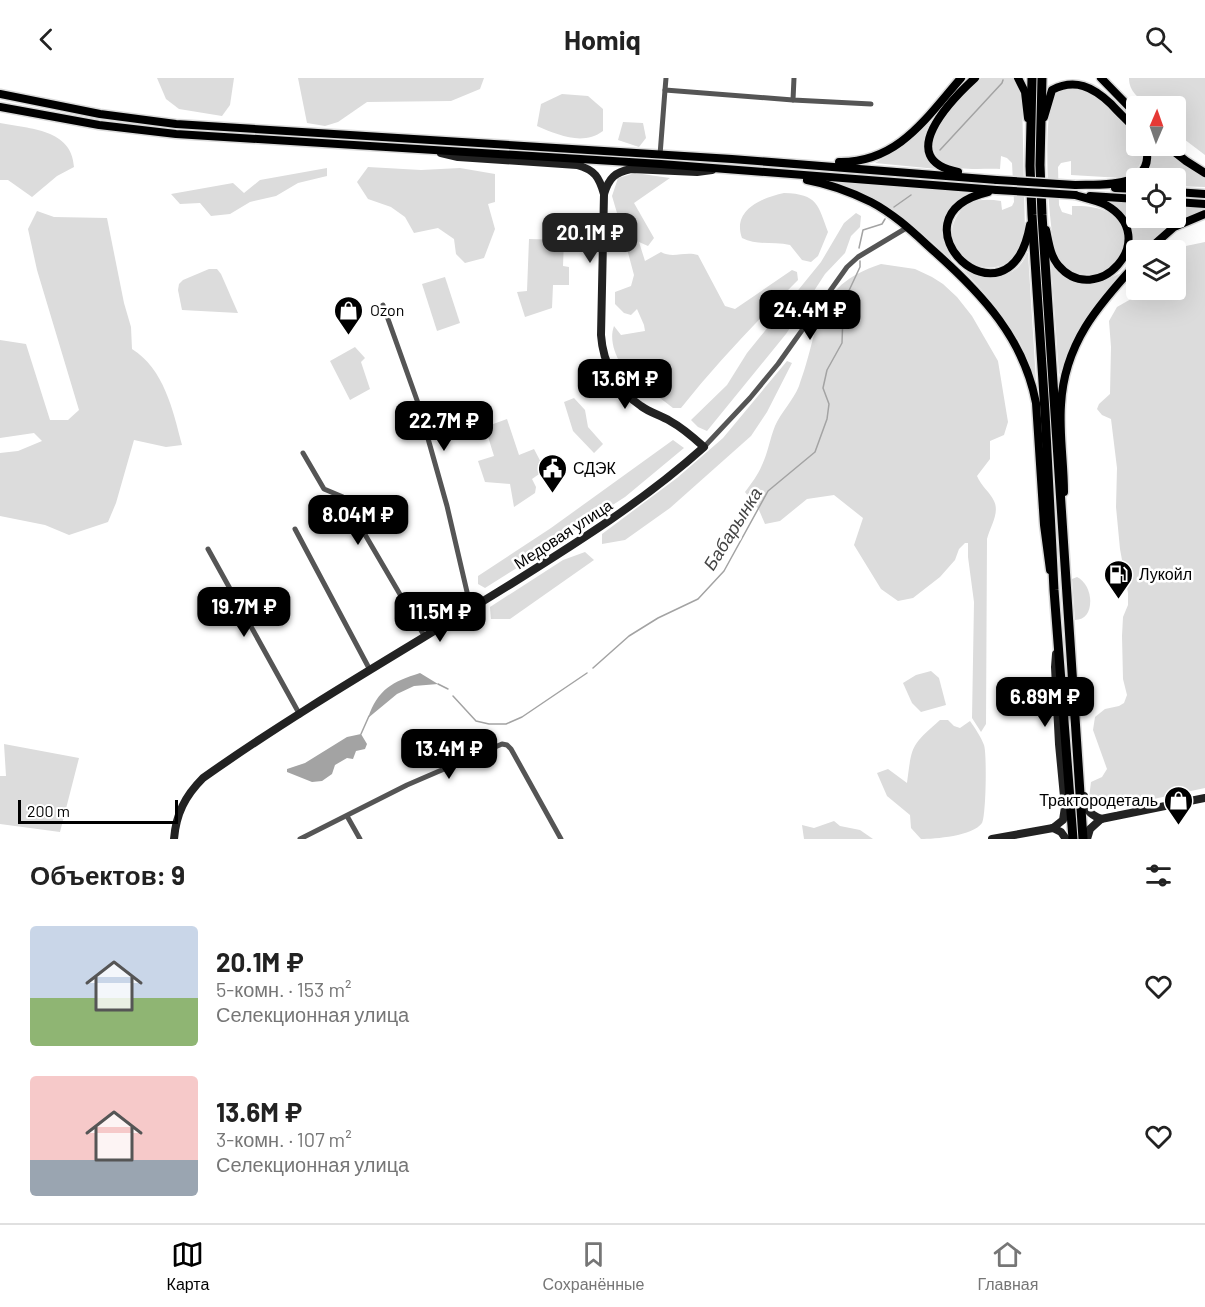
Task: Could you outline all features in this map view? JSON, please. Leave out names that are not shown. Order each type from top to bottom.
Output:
[{"type":"highway","points":[[1032,78],[1030,131],[1085,839]]},
{"type":"highway","points":[[1042,78],[1037,215],[1044,388],[1054,590],[1073,839]]},
{"type":"main road","points":[[732,159],[778,158],[846,163],[878,157],[905,140],[961,78]]},
{"type":"main road","points":[[975,78],[931,129],[928,141],[929,151],[939,165],[950,170],[997,180]]},
{"type":"main road","points":[[1018,78],[1025,92],[1030,131]]},
{"type":"main road","points":[[1101,78],[1126,104]]},
{"type":"main road","points":[[1041,132],[1049,93],[1060,83],[1072,80],[1082,81],[1093,87],[1126,120]]},
{"type":"main road","points":[[0,94],[100,114],[176,124],[732,159],[1126,188]]},
{"type":"main road","points":[[0,107],[99,125],[176,134],[720,168],[1126,198]]},
{"type":"main road","points":[[1075,185],[1122,183],[1132,180],[1140,174],[1147,156]]},
{"type":"main road","points":[[1180,156],[1205,173]]},
{"type":"main road","points":[[720,168],[768,176],[800,178],[831,186],[871,202],[908,227],[958,273],[986,302],[1009,331],[1034,387],[1038,416],[1044,525],[1054,590]]},
{"type":"main road","points":[[997,190],[968,199],[959,206],[950,219],[948,241],[955,256],[965,265],[976,270],[993,272],[1014,263],[1024,249],[1037,215]]},
{"type":"main road","points":[[1186,193],[1205,194]]},
{"type":"main road","points":[[1037,215],[1052,255],[1065,271],[1085,279],[1100,278],[1111,273],[1122,262],[1126,252],[1128,240],[1122,219],[1106,205],[1075,195]]},
{"type":"main road","points":[[1186,203],[1205,204]]},
{"type":"main road","points":[[1159,240],[1174,227],[1205,213]]},
{"type":"main road","points":[[1064,547],[1061,416],[1065,375],[1075,345],[1086,325],[1126,275]]},
{"type":"street","points":[[660,155],[666,78]]},
{"type":"street","points":[[793,100],[794,78]]},
{"type":"street","points":[[665,90],[871,104]]},
{"type":"street","points":[[431,150],[458,157],[584,167],[596,173],[604,194],[602,335],[605,358],[611,373],[625,393],[642,407],[683,429],[704,447]]},
{"type":"street","points":[[604,194],[611,178],[622,171],[631,169],[697,172],[720,168]]},
{"type":"street","name":"Медовая улица","points":[[174,839],[179,811],[192,789],[203,778],[370,670],[588,536],[639,500],[704,447],[778,364],[847,267],[858,257],[908,227]]},
{"type":"street","points":[[383,305],[418,403],[450,518],[471,609]]},
{"type":"street","points":[[303,453],[324,489],[343,497],[425,637]]},
{"type":"street","points":[[295,529],[370,670]]},
{"type":"street","points":[[208,549],[300,715]]},
{"type":"street","points":[[992,839],[1053,828],[1063,820],[1065,807],[1055,678],[1058,638]]},
{"type":"street","points":[[1075,726],[1081,751],[1085,804],[1090,813],[1101,819]]},
{"type":"street","points":[[300,839],[407,785],[502,744],[507,745],[510,749],[561,839]]},
{"type":"street","points":[[1085,839],[1090,829],[1101,819],[1205,798]]},
{"type":"street","points":[[347,816],[360,839]]},
{"type":"street","points":[[1053,828],[1061,832],[1066,839]]},
{"type":"shaded area","points":[[157,78],[234,78],[230,105],[222,116],[179,109],[166,99]]},
{"type":"shaded area","points":[[298,78],[484,78],[480,89],[451,101],[367,102],[338,122],[325,126],[307,123]]},
{"type":"shaded area","points":[[981,78],[1014,78],[1022,98],[1025,233],[1019,251],[1007,262],[994,267],[981,266],[968,261],[959,252],[953,240],[953,227],[963,208],[973,202],[1001,201],[1002,210],[1012,206],[1014,202],[1012,163],[1001,156],[1000,169],[958,168],[945,163],[936,154],[933,144],[936,131],[952,106]]},
{"type":"shaded area","points":[[1129,78],[1205,78],[1205,155],[1186,141],[1186,96],[1137,96],[1129,83]]},
{"type":"shaded area","points":[[1063,86],[1091,91],[1126,126],[1126,156],[1142,156],[1138,168],[1126,168],[1126,176],[1122,178],[1071,175],[1071,161],[1061,163],[1058,167],[1059,205],[1062,212],[1072,215],[1072,206],[1098,208],[1113,215],[1122,229],[1123,250],[1118,260],[1110,268],[1100,273],[1078,273],[1067,268],[1059,259],[1055,248],[1049,205],[1047,152],[1050,108],[1056,92]]},
{"type":"shaded area","points":[[562,94],[588,96],[603,109],[603,131],[587,138],[570,138],[537,126],[541,104]]},
{"type":"shaded area","points":[[933,117],[924,140],[928,155],[937,169],[875,163],[903,146]]},
{"type":"shaded area","points":[[623,122],[643,123],[646,138],[639,147],[618,140]]},
{"type":"shaded area","points":[[0,123],[48,133],[58,138],[71,154],[74,167],[57,176],[32,197],[8,180],[0,180]]},
{"type":"shaded area","points":[[1150,156],[1175,156],[1205,176],[1205,187],[1186,186],[1186,168],[1147,168]]},
{"type":"shaded area","points":[[368,167],[421,170],[460,168],[495,174],[495,202],[488,204],[495,229],[484,258],[465,263],[456,254],[454,239],[438,228],[414,233],[405,217],[391,207],[368,199],[357,182]]},
{"type":"shaded area","points":[[327,168],[327,176],[298,183],[276,196],[250,202],[230,214],[211,216],[200,203],[180,204],[171,194],[233,183],[244,193],[260,180]]},
{"type":"shaded area","points":[[635,173],[670,178],[634,203],[654,238],[648,246],[639,242],[645,261],[661,252],[670,255],[698,255],[725,306],[735,309],[792,270],[797,272],[798,280],[738,342],[681,408],[673,408],[660,398],[637,391],[618,360],[613,343],[614,326],[621,335],[645,331],[637,309],[631,315],[624,313],[615,304],[615,292],[631,286],[634,275],[623,234],[623,248],[616,251],[617,225],[622,230],[612,196],[618,178]]},
{"type":"shaded area","points":[[840,183],[969,193],[953,208],[943,227],[944,243],[952,261],[901,217],[873,199],[842,185]]},
{"type":"shaded area","points":[[784,193],[810,199],[822,215],[828,232],[818,256],[811,262],[802,260],[790,245],[754,242],[742,238],[740,228],[745,213],[758,202]]},
{"type":"shaded area","points":[[1111,202],[1126,203],[1126,218]]},
{"type":"shaded area","points":[[1186,206],[1205,207],[1205,210],[1187,217]]},
{"type":"shaded area","points":[[37,211],[54,217],[107,218],[131,327],[132,349],[143,357],[160,379],[171,405],[182,445],[166,447],[134,440],[116,503],[108,522],[69,535],[45,525],[0,516],[0,453],[18,451],[42,441],[34,433],[0,438],[0,340],[26,344],[50,420],[68,420],[79,410],[37,270],[28,229]]},
{"type":"shaded area","points":[[856,213],[861,216],[860,227],[851,236],[845,253],[825,274],[786,334],[707,431],[698,427],[691,420],[727,385],[747,353],[821,262],[844,223]]},
{"type":"shaded area","points":[[1169,228],[1154,240],[1133,240],[1131,229]]},
{"type":"shaded area","points":[[529,239],[564,240],[563,266],[569,267],[569,285],[553,285],[552,308],[525,317],[517,292],[527,291]]},
{"type":"shaded area","points":[[1205,242],[1205,788],[1146,802],[1104,807],[1096,805],[1089,798],[1091,782],[1102,777],[1107,769],[1093,730],[1095,717],[1105,709],[1124,703],[1127,695],[1123,679],[1122,636],[1123,617],[1128,605],[1116,507],[1117,468],[1111,419],[1102,415],[1097,409],[1110,394],[1109,321],[1117,307],[1129,300],[1186,300],[1186,246]]},
{"type":"shaded area","points":[[1027,253],[1036,381],[1013,332],[993,304],[963,270],[990,277],[1008,274],[1016,269]]},
{"type":"shaded area","points":[[881,264],[915,269],[943,284],[972,316],[998,361],[1008,422],[1004,435],[990,441],[990,459],[977,476],[996,506],[987,539],[986,724],[981,732],[972,718],[974,602],[968,543],[959,549],[955,560],[940,577],[913,598],[898,601],[881,589],[854,545],[863,518],[834,495],[807,499],[780,521],[765,524],[759,510],[745,492],[760,469],[773,431],[799,386],[816,328],[830,297],[858,273]]},
{"type":"shaded area","points":[[1051,264],[1074,279],[1087,283],[1094,283],[1119,274],[1079,328],[1059,375]]},
{"type":"shaded area","points":[[209,269],[217,269],[221,274],[238,313],[182,310],[179,284]]},
{"type":"shaded area","points":[[445,277],[460,323],[437,331],[422,284]]},
{"type":"shaded area","points":[[355,347],[365,358],[361,362],[370,389],[350,400],[330,361]]},
{"type":"shaded area","points":[[787,361],[792,363],[767,412],[751,436],[670,508],[625,540],[602,544],[602,534],[677,478],[723,438]]},
{"type":"shaded area","points":[[574,398],[585,410],[588,427],[603,444],[594,453],[573,431],[564,402]]},
{"type":"shaded area","points":[[507,419],[519,455],[534,449],[545,470],[532,479],[536,487],[535,493],[514,507],[510,484],[485,482],[478,461],[494,456],[485,427]]},
{"type":"shaded area","points":[[673,440],[684,448],[625,497],[485,588],[478,584],[478,576],[551,528]]},
{"type":"shaded area","points":[[585,552],[594,560],[510,619],[491,619],[490,607],[563,560]]},
{"type":"shaded area","points":[[1077,577],[1087,587],[1090,602],[1087,614],[1075,620],[1072,579]]},
{"type":"shaded area","points":[[931,671],[939,678],[946,705],[921,712],[912,703],[903,683],[916,675]]},
{"type":"shaded area","points":[[420,673],[438,684],[414,686],[397,694],[368,718],[381,693],[401,680]]},
{"type":"shaded area","points":[[940,720],[948,720],[960,728],[970,721],[983,742],[986,772],[983,818],[982,823],[971,831],[921,839],[911,828],[910,815],[887,796],[877,773],[888,769],[907,783],[914,747],[923,735]]},
{"type":"shaded area","points":[[361,734],[367,744],[365,749],[356,751],[353,759],[347,758],[335,765],[332,774],[322,781],[312,782],[287,772],[287,769],[305,763],[347,737]]},
{"type":"shaded area","points":[[4,744],[79,758],[60,832],[0,824],[0,776],[6,776]]},
{"type":"shaded area","points":[[834,821],[840,826],[860,830],[873,839],[804,839],[802,825],[814,828]]},
{"type":"waterway","name":"Бабарынка","points":[[940,150],[1003,80]]},
{"type":"waterway","name":"Бабарынка","points":[[894,207],[911,195]]},
{"type":"waterway","name":"Бабарынка","points":[[859,248],[863,230],[882,224],[885,219]]},
{"type":"waterway","name":"Бабарынка","points":[[593,668],[629,636],[658,618],[698,599],[724,571],[768,491],[815,452],[827,419],[829,404],[823,388],[827,370],[842,343],[846,297],[860,267],[860,261]]},
{"type":"waterway","name":"Бабарынка","points":[[453,696],[476,721],[506,724],[522,717],[587,673]]},
{"type":"waterway","name":"Бабарынка","points":[[438,684],[448,689]]},
{"type":"waterway","name":"Бабарынка","points":[[361,734],[369,716]]},
{"type":"place","name":"Ozon","points":[[349,336]]},
{"type":"place","name":"СДЭК","points":[[552,494]]},
{"type":"place","name":"Лукойл","points":[[1118,600]]},
{"type":"place","name":"Трактородеталь","points":[[1179,826]]}]
